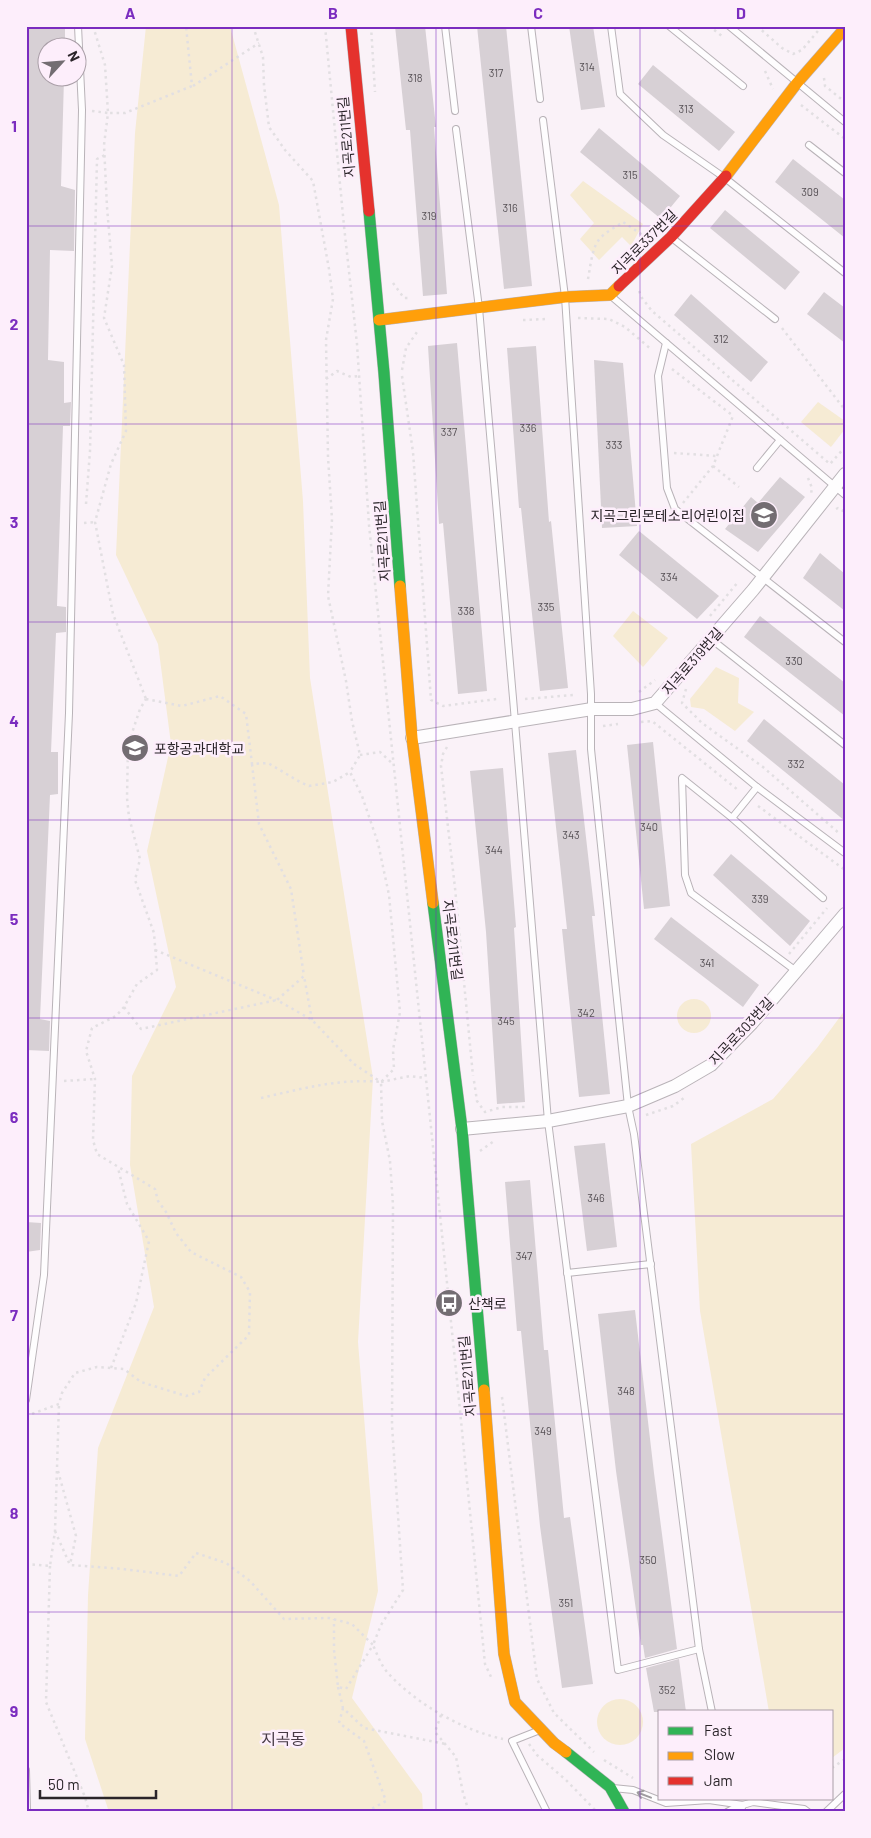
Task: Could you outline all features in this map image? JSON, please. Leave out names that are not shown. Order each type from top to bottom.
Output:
[{"type":"main road","name":"지곡로211번길","points":[[351,26],[379,320],[412,738],[462,1129],[504,1654],[515,1702],[554,1743],[610,1787],[624,1812]]},
{"type":"main road","name":"지곡로337번길","points":[[379,320],[565,297],[610,295],[671,238],[725,178],[797,83],[845,28]]},
{"type":"street","name":"지곡로319번길","points":[[412,738],[515,720],[592,709],[632,709],[655,703],[764,577],[845,474]]},
{"type":"street","name":"지곡로303번길","points":[[462,1129],[548,1120],[628,1106],[675,1086],[711,1065],[752,1023],[845,914]]},
{"type":"lane","points":[[26,1400],[44,1274],[69,713],[82,110],[78,26]]},
{"type":"lane","points":[[445,26],[455,112]]},
{"type":"lane","points":[[532,26],[540,100]]},
{"type":"lane","points":[[611,26],[620,94],[663,135],[725,178],[845,273]]},
{"type":"lane","points":[[669,26],[743,86]]},
{"type":"lane","points":[[729,26],[845,122]]},
{"type":"lane","points":[[543,120],[565,297],[592,709],[592,749],[628,1106],[634,1134],[700,1649],[712,1710]]},
{"type":"lane","points":[[456,129],[479,308],[548,1120],[618,1670],[700,1649]]},
{"type":"lane","points":[[809,145],[845,173]]},
{"type":"lane","points":[[671,238],[775,319]]},
{"type":"lane","points":[[610,295],[845,495]]},
{"type":"lane","points":[[666,343],[658,376],[667,488],[675,508],[845,642]]},
{"type":"lane","points":[[757,468],[780,440]]},
{"type":"lane","points":[[711,639],[845,745]]},
{"type":"lane","points":[[655,703],[757,787],[845,853]]},
{"type":"lane","points":[[796,971],[691,893],[685,875],[682,778],[732,818],[823,898]]},
{"type":"lane","points":[[732,818],[757,787]]},
{"type":"lane","points":[[567,1273],[651,1264]]},
{"type":"lane","points":[[541,1730],[512,1741],[548,1812]]},
{"type":"lane","points":[[26,1770],[28,1812]]},
{"type":"lane","points":[[610,1787],[633,1790],[658,1800]]},
{"type":"lane","points":[[826,1812],[845,1794]]},
{"type":"lane","points":[[658,1800],[666,1803],[709,1800],[743,1805]]},
{"type":"lane","points":[[727,1812],[753,1802],[804,1809],[808,1812]]},
{"type":"lane","points":[[740,1812],[743,1805]]},
{"type":"path","points":[[93,26],[105,65],[108,113],[105,155],[112,266],[104,318],[124,365],[126,431],[111,464],[95,522],[113,614],[146,699]]},
{"type":"path","points":[[186,26],[192,86]]},
{"type":"path","points":[[252,764],[268,763],[309,786],[333,782],[350,772],[360,755],[328,596],[332,519],[328,457],[326,340],[333,299],[313,181],[285,150],[268,127],[263,57],[253,26]]},
{"type":"path","points":[[325,26],[359,376],[369,525],[425,1078],[458,1380],[484,1664],[493,1682]]},
{"type":"path","points":[[757,26],[782,48],[793,54],[802,50],[822,26]]},
{"type":"path","points":[[82,110],[125,113],[192,86],[259,43]]},
{"type":"path","points":[[826,73],[824,79],[825,86],[845,102]]},
{"type":"path","points":[[796,108],[802,105],[845,139]]},
{"type":"path","points":[[86,505],[90,451],[97,159],[105,155]]},
{"type":"path","points":[[588,283],[591,263],[598,241],[613,229],[624,222],[648,239]]},
{"type":"path","points":[[638,290],[652,311],[830,464],[845,447]]},
{"type":"path","points":[[578,318],[609,320],[625,327],[652,350]]},
{"type":"path","points":[[775,319],[845,410]]},
{"type":"path","points":[[411,341],[406,348],[401,371],[413,452],[431,700],[443,706],[497,699]]},
{"type":"path","points":[[672,369],[739,420]]},
{"type":"path","points":[[326,379],[337,372],[352,377],[359,376]]},
{"type":"path","points":[[678,510],[713,466],[733,416]]},
{"type":"path","points":[[664,453],[718,456]]},
{"type":"path","points":[[713,466],[739,487]]},
{"type":"path","points":[[801,473],[808,479]]},
{"type":"path","points":[[84,523],[85,514]]},
{"type":"path","points":[[692,682],[686,690],[682,703],[702,723],[762,767],[845,838]]},
{"type":"path","points":[[525,699],[573,695]]},
{"type":"path","points":[[146,699],[182,706],[220,696],[246,714],[259,824],[291,889],[312,1020]]},
{"type":"path","points":[[89,1812],[85,1797],[46,1702],[50,1566],[55,1531],[59,1404],[62,1393],[74,1373],[97,1367],[124,1369],[141,1382],[186,1396],[200,1392],[204,1378],[249,1335],[250,1292],[241,1277],[191,1252],[176,1233],[166,1212],[158,1201],[155,1189],[97,1154],[93,1140],[95,1079],[86,1050],[92,1028],[116,1016],[138,984],[156,970],[154,933],[135,880],[140,859],[127,798],[128,745],[140,709],[146,699]]},
{"type":"path","points":[[652,721],[738,790]]},
{"type":"path","points":[[449,744],[443,754],[441,766],[477,1101],[485,1112],[502,1107],[526,1107]]},
{"type":"path","points":[[360,755],[380,752],[394,765]]},
{"type":"path","points":[[338,1687],[346,1689],[373,1645],[381,1625],[403,1590],[392,1424],[393,1205],[390,1161],[382,1120],[381,1082],[394,1069],[393,1050],[400,1012],[390,896],[378,843],[362,796],[350,772]]},
{"type":"path","points":[[758,806],[845,870]]},
{"type":"path","points":[[789,954],[829,905],[823,898]]},
{"type":"path","points":[[155,950],[277,1000],[312,1020],[354,1064],[381,1082]]},
{"type":"path","points":[[124,1007],[141,1029],[277,1000],[304,976]]},
{"type":"path","points":[[262,1098],[315,1086],[361,1080],[381,1082],[410,1076],[425,1078]]},
{"type":"path","points":[[53,1082],[95,1079]]},
{"type":"path","points":[[110,1368],[136,1303],[149,1241],[127,1204],[118,1168]]},
{"type":"path","points":[[502,1390],[537,1680],[554,1713],[598,1756],[640,1783]]},
{"type":"path","points":[[26,1416],[59,1404]]},
{"type":"path","points":[[57,1467],[76,1536],[70,1565]]},
{"type":"path","points":[[55,1531],[70,1565]]},
{"type":"path","points":[[70,1565],[179,1576],[196,1553],[226,1563],[250,1581],[284,1619],[329,1618],[352,1624],[373,1645],[386,1671],[417,1699],[441,1714],[490,1736],[512,1741]]},
{"type":"path","points":[[26,1564],[50,1566]]},
{"type":"path","points":[[334,1619],[334,1650],[338,1687],[343,1708],[339,1723],[364,1741],[386,1801],[366,1812]]},
{"type":"path","points":[[343,1708],[364,1728],[446,1744]]},
{"type":"path","points":[[441,1714],[435,1732],[456,1757],[469,1812]]},
{"type":"path","points":[[524,1737],[538,1755],[597,1812]]},
{"type":"path","points":[[834,1767],[845,1759]]},
{"type":"shaded area","points":[[146,26],[232,26],[231,30],[279,205],[303,501],[310,678],[373,1078],[358,1342],[378,1591],[352,1698],[422,1794],[423,1812],[109,1812],[85,1739],[88,1595],[98,1448],[154,1307],[130,1165],[132,1076],[176,987],[147,851],[171,744],[158,644],[116,555],[135,133]]},
{"type":"shaded area","points":[[583,181],[643,224],[631,246],[622,237],[599,260],[580,239],[594,223],[570,195]]},
{"type":"shaded area","points":[[818,402],[845,421],[845,429],[831,447],[801,422]]},
{"type":"shaded area","points":[[633,611],[668,638],[643,667],[613,636]]},
{"type":"shaded area","points":[[716,667],[739,678],[738,703],[754,712],[735,731],[704,709],[691,707],[690,699]]},
{"type":"shaded area","points":[[694,999],[706,1004],[711,1016],[706,1028],[694,1033],[682,1028],[677,1016],[682,1004]]},
{"type":"shaded area","points":[[845,1010],[845,1748],[834,1756],[834,1710],[769,1710],[700,1311],[691,1144],[773,1099],[817,1048]]},
{"type":"shaded area","points":[[625,1699],[629,1700],[639,1709],[642,1713],[642,1731],[633,1741],[625,1745],[615,1745],[607,1741],[598,1731],[597,1717],[601,1709],[611,1700]]},
{"type":"building","points":[[26,26],[65,26],[65,38],[38,38],[38,88],[64,88],[61,186],[75,190],[74,251],[50,250],[48,360],[64,362],[64,403],[71,402],[70,426],[63,426],[57,606],[66,607],[66,632],[56,633],[51,752],[58,752],[58,794],[50,795],[40,1019],[50,1021],[49,1051],[26,1050]]},
{"type":"building","points":[[395,26],[425,26],[436,127],[434,127],[447,294],[423,296],[410,130],[406,130]]},
{"type":"building","points":[[477,26],[506,26],[532,286],[504,289]]},
{"type":"building","points":[[569,26],[593,26],[605,107],[581,110]]},
{"type":"building","points":[[653,65],[735,132],[719,151],[638,84]]},
{"type":"building","points":[[599,128],[680,196],[661,219],[580,152]]},
{"type":"building","points":[[793,159],[845,200],[845,238],[775,182]]},
{"type":"building","points":[[725,210],[800,272],[785,290],[710,228]]},
{"type":"building","points":[[824,292],[845,308],[845,343],[807,314]]},
{"type":"building","points":[[691,294],[768,362],[751,382],[674,315]]},
{"type":"building","points":[[457,343],[487,691],[458,694],[443,523],[439,524],[428,346]]},
{"type":"building","points":[[536,346],[549,522],[551,521],[568,688],[540,691],[521,508],[519,508],[507,348]]},
{"type":"building","points":[[594,360],[623,363],[637,526],[602,528]]},
{"type":"building","name":"지곡그린몬테소리어린이집","points":[[780,477],[805,497],[758,552],[725,529],[751,497],[758,503]]},
{"type":"building","points":[[639,531],[719,596],[697,619],[619,555]]},
{"type":"building","points":[[820,553],[845,574],[845,611],[803,578]]},
{"type":"building","points":[[760,616],[845,683],[845,716],[744,637]]},
{"type":"building","points":[[764,719],[845,785],[845,821],[747,741]]},
{"type":"building","points":[[653,742],[670,906],[644,909],[627,745]]},
{"type":"building","points":[[576,750],[595,916],[592,916],[610,1094],[579,1097],[562,929],[567,929],[548,753]]},
{"type":"building","points":[[503,768],[516,927],[514,928],[525,1102],[497,1104],[486,932],[470,771]]},
{"type":"building","points":[[731,854],[810,921],[790,946],[713,875]]},
{"type":"building","points":[[671,917],[759,985],[743,1007],[654,939]]},
{"type":"building","points":[[605,1143],[617,1247],[587,1251],[574,1146]]},
{"type":"building","points":[[530,1180],[544,1350],[548,1350],[564,1518],[570,1517],[593,1684],[562,1688],[540,1526],[521,1331],[517,1331],[505,1182]]},
{"type":"building","points":[[26,1222],[41,1223],[40,1250],[26,1252]]},
{"type":"building","points":[[635,1310],[677,1649],[645,1658],[643,1645],[641,1645],[616,1471],[598,1314]]},
{"type":"building","points":[[679,1659],[686,1710],[658,1710],[658,1712],[654,1712],[646,1668]]},
{"type":"traffic: fast","points":[[369,211],[384,373],[400,586]]},
{"type":"traffic: fast","points":[[433,903],[462,1129],[484,1390]]},
{"type":"traffic: fast","points":[[566,1752],[610,1787],[624,1812]]},
{"type":"traffic: slow","points":[[726,176],[797,83],[845,28]]},
{"type":"traffic: slow","points":[[379,320],[565,297],[610,295],[619,286]]},
{"type":"traffic: slow","points":[[400,586],[412,738],[433,903]]},
{"type":"traffic: slow","points":[[484,1390],[504,1654],[515,1702],[554,1743],[566,1752]]},
{"type":"traffic: jam","points":[[351,26],[369,211]]},
{"type":"traffic: jam","points":[[619,286],[671,237],[726,176]]},
{"type":"place","name":"지곡그린몬테소리어린이집","points":[[764,515]]},
{"type":"place","name":"포항공과대학교","points":[[135,748]]},
{"type":"place","name":"산책로","points":[[449,1303]]},
{"type":"district","name":"지곡동","points":[[283,1738]]}]
